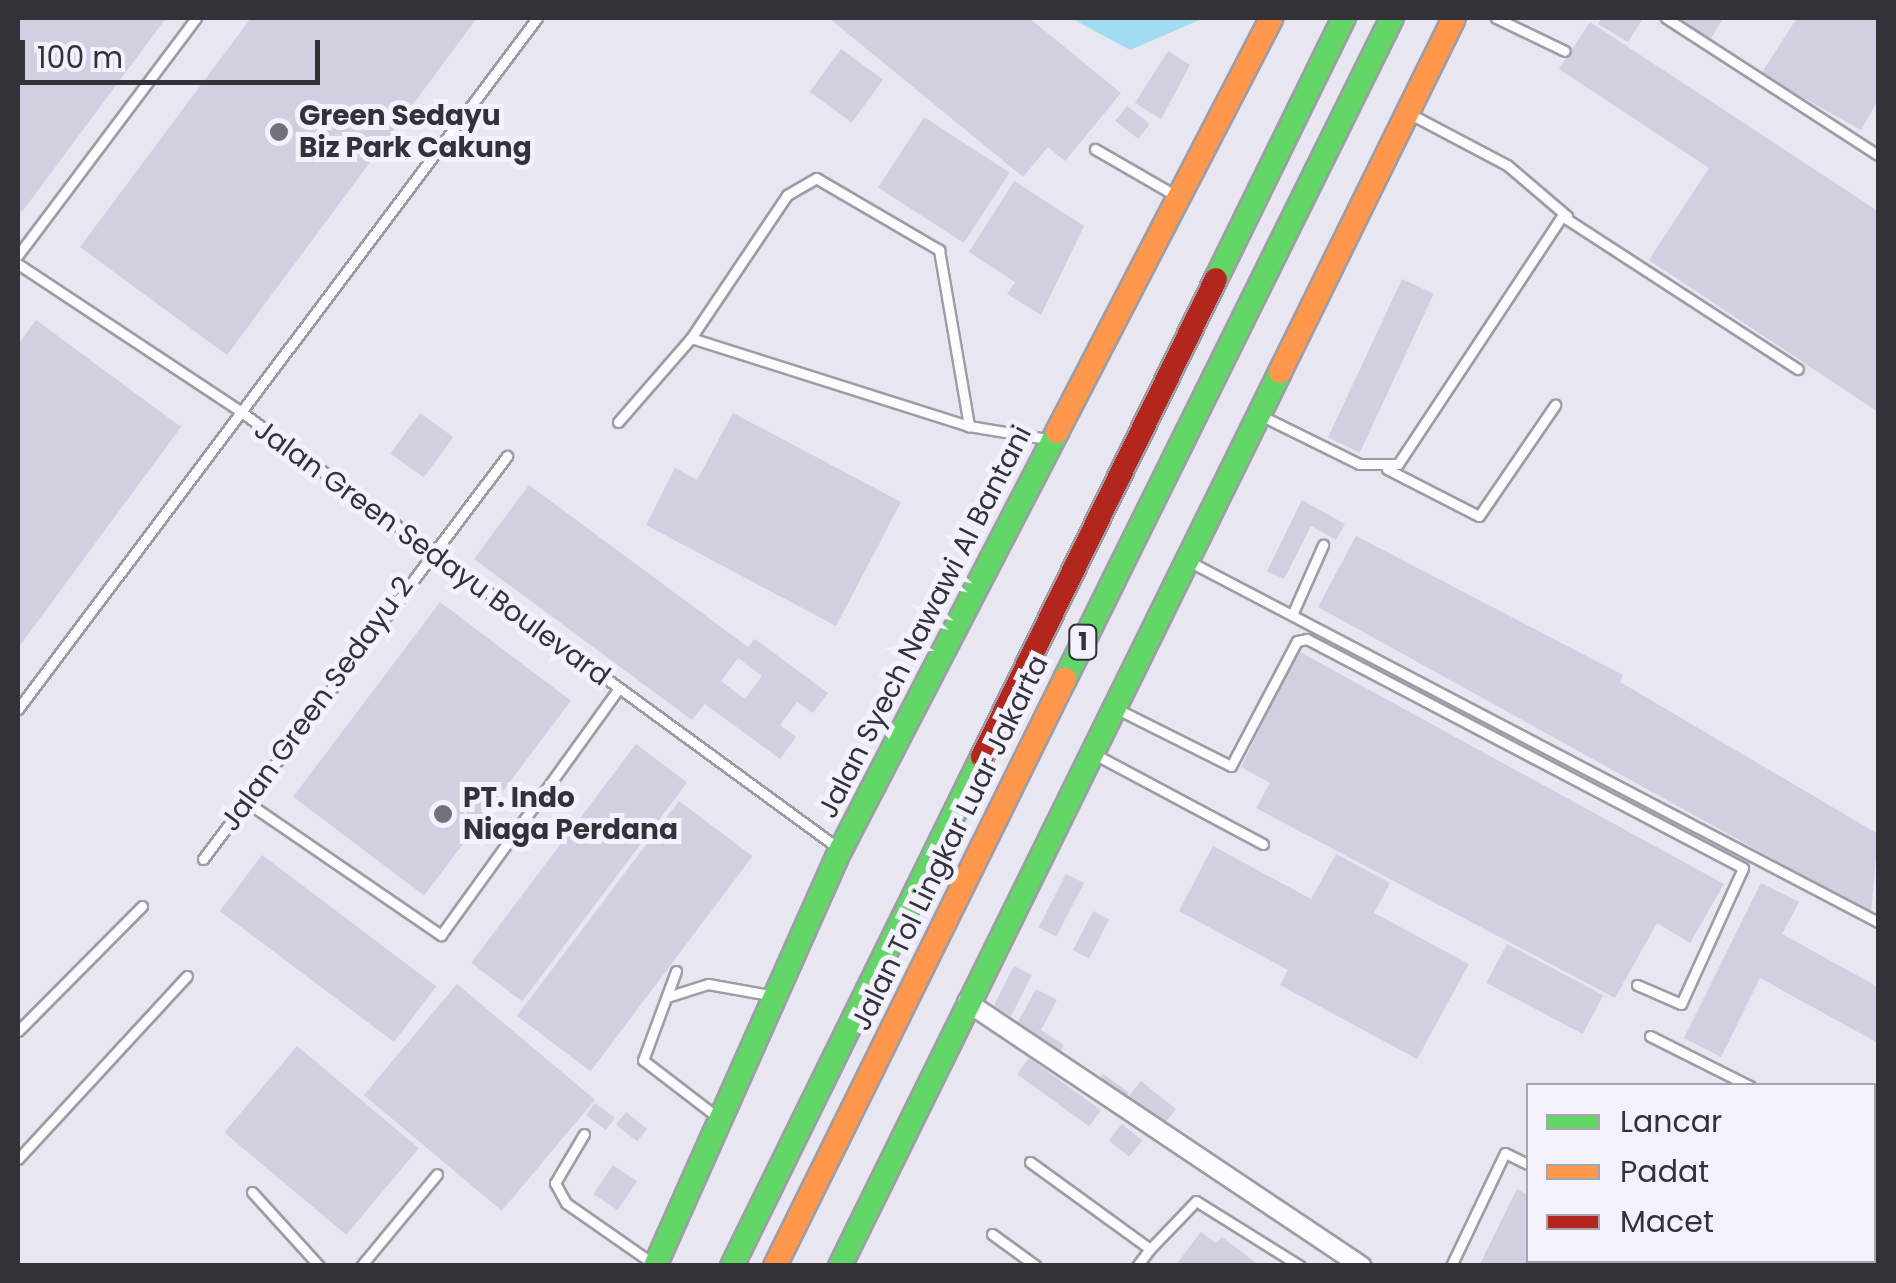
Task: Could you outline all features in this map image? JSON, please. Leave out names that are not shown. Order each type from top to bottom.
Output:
[{"type":"highway","name":"Jalan Syech Nawawi Al Bantani","points":[[655,1266],[782,998],[841,849],[1052,440],[1184,200],[1272,18]]},
{"type":"highway","name":"Jalan Tol Lingkar Luar Jakarta","points":[[732,1266],[1344,18]]},
{"type":"highway","name":"Jalan Tol Lingkar Luar Jakarta","points":[[775,1266],[1392,18]]},
{"type":"highway","points":[[840,1266],[1111,706],[1454,18]]},
{"type":"street","points":[[968,1002],[1362,1266]]},
{"type":"lane","points":[[18,255],[196,18]]},
{"type":"lane","points":[[18,709],[537,18]]},
{"type":"lane","points":[[1496,18],[1565,51]]},
{"type":"lane","points":[[1666,18],[1878,155]]},
{"type":"lane","points":[[1407,112],[1506,165],[1567,216],[1798,370]]},
{"type":"lane","points":[[1096,148],[1184,200]]},
{"type":"lane","points":[[618,422],[691,338],[787,195],[816,178],[939,250],[969,426]]},
{"type":"lane","points":[[1387,469],[1408,457],[1542,236],[1567,216]]},
{"type":"lane","name":"Jalan Green Sedayu Boulevard","points":[[18,264],[240,411],[841,849]]},
{"type":"lane","points":[[691,338],[969,426],[1052,440]]},
{"type":"lane","points":[[1259,414],[1387,469],[1479,516],[1555,405]]},
{"type":"lane","name":"Jalan Green Sedayu 2","points":[[203,859],[248,803],[428,550],[507,456]]},
{"type":"lane","points":[[1292,615],[1323,544]]},
{"type":"lane","points":[[1185,559],[1878,922]]},
{"type":"lane","points":[[1111,706],[1231,766],[1298,641],[1307,639],[1743,868],[1681,1004],[1637,985]]},
{"type":"lane","points":[[248,803],[441,934],[618,690]]},
{"type":"lane","points":[[1089,751],[1263,844]]},
{"type":"lane","points":[[18,1031],[142,906]]},
{"type":"lane","points":[[676,971],[644,1063],[721,1120]]},
{"type":"lane","points":[[18,1159],[187,976]]},
{"type":"lane","points":[[667,997],[724,984],[782,998]]},
{"type":"lane","points":[[1650,1036],[1744,1083]]},
{"type":"lane","points":[[584,1134],[555,1183],[566,1203],[655,1266]]},
{"type":"lane","points":[[1451,1266],[1505,1153],[1526,1163]]},
{"type":"lane","points":[[1030,1162],[1150,1249]]},
{"type":"lane","points":[[361,1266],[437,1174]]},
{"type":"lane","points":[[252,1192],[319,1266]]},
{"type":"lane","points":[[1138,1266],[1196,1201],[1300,1266]]},
{"type":"lane","points":[[992,1234],[1036,1266]]},
{"type":"water","points":[[1071,18],[1204,18],[1130,50]]},
{"type":"building","points":[[18,18],[166,18],[22,212],[18,209]]},
{"type":"building","name":"Green Sedayu Biz Park Cakung","points":[[251,18],[477,18],[227,355],[80,247]]},
{"type":"building","points":[[829,18],[1029,18],[1121,93],[1065,161],[1048,147],[1023,177]]},
{"type":"building","points":[[1601,18],[1643,18],[1628,42],[1598,24]]},
{"type":"building","points":[[1684,18],[1723,18],[1709,42],[1680,25]]},
{"type":"building","points":[[1797,18],[1878,18],[1878,100],[1861,130],[1761,74]]},
{"type":"building","points":[[1590,22],[1878,211],[1878,412],[1649,260],[1709,168],[1559,69]]},
{"type":"building","points":[[841,49],[883,80],[852,122],[810,92]]},
{"type":"building","points":[[1168,51],[1190,65],[1161,119],[1135,103]]},
{"type":"building","points":[[1127,106],[1150,124],[1138,139],[1115,121]]},
{"type":"building","points":[[924,117],[1010,173],[964,243],[878,187]]},
{"type":"building","points":[[1014,181],[1084,226],[1041,315],[1007,294],[1015,282],[969,252]]},
{"type":"building","points":[[1402,279],[1434,294],[1360,452],[1328,438]]},
{"type":"building","points":[[36,320],[181,427],[18,648],[18,345]]},
{"type":"building","points":[[420,413],[453,437],[424,478],[391,453]]},
{"type":"building","points":[[733,413],[901,502],[836,626],[646,525],[675,468],[697,480]]},
{"type":"building","points":[[529,485],[748,647],[755,639],[828,693],[813,713],[797,702],[780,725],[796,737],[780,759],[705,704],[692,720],[474,559]],"holes":[[[738,658],[762,676],[745,699],[721,681]]]},
{"type":"building","points":[[1302,500],[1345,524],[1336,540],[1311,526],[1284,579],[1267,571]]},
{"type":"building","points":[[1356,536],[1623,675],[1620,682],[1878,834],[1871,913],[1318,607]]},
{"type":"building","points":[[440,602],[571,701],[424,896],[293,797]]},
{"type":"building","points":[[1298,651],[1724,884],[1690,943],[1657,923],[1615,998],[1256,808],[1270,783],[1241,767]]},
{"type":"building","points":[[636,744],[687,783],[522,1001],[471,963]]},
{"type":"building","points":[[679,801],[752,856],[591,1071],[517,1016]]},
{"type":"building","points":[[1213,846],[1311,899],[1336,854],[1390,883],[1374,913],[1469,964],[1417,1059],[1280,985],[1288,970],[1179,911]]},
{"type":"building","points":[[262,855],[436,986],[394,1042],[220,911]]},
{"type":"building","points":[[1066,874],[1084,883],[1057,937],[1039,927]]},
{"type":"building","points":[[1761,883],[1799,902],[1782,934],[1878,987],[1878,1043],[1760,978],[1721,1057],[1684,1038]]},
{"type":"building","points":[[1093,911],[1109,919],[1089,958],[1073,950]]},
{"type":"building","points":[[1507,944],[1603,995],[1583,1034],[1486,983]]},
{"type":"building","points":[[1014,966],[1032,975],[1011,1016],[993,1007]]},
{"type":"building","points":[[457,984],[595,1100],[502,1211],[364,1095]]},
{"type":"building","points":[[1036,989],[1057,1000],[1041,1030],[1064,1045],[1055,1059],[1013,1031]]},
{"type":"building","points":[[297,1046],[419,1148],[346,1235],[224,1133]]},
{"type":"building","points":[[1029,1058],[1101,1110],[1089,1126],[1017,1074]]},
{"type":"building","points":[[1103,1074],[1129,1093],[1122,1102],[1097,1083]]},
{"type":"building","points":[[1141,1081],[1176,1109],[1159,1130],[1124,1102]]},
{"type":"building","points":[[595,1103],[615,1118],[606,1130],[586,1115]]},
{"type":"building","points":[[626,1112],[647,1129],[637,1141],[616,1124]]},
{"type":"building","points":[[1122,1124],[1142,1140],[1129,1157],[1109,1140]]},
{"type":"building","points":[[613,1165],[637,1181],[617,1210],[593,1194]]},
{"type":"building","points":[[1517,1189],[1526,1194],[1526,1263],[1569,1266],[1479,1266]]},
{"type":"building","points":[[1201,1232],[1216,1243],[1222,1237],[1260,1266],[1175,1266]]},
{"type":"traffic: fast","points":[[1216,279],[1344,18]]},
{"type":"traffic: fast","points":[[1065,679],[1392,18]]},
{"type":"traffic: fast","points":[[840,1266],[1280,372]]},
{"type":"traffic: fast","points":[[655,1266],[841,849],[1057,432]]},
{"type":"traffic: fast","points":[[732,1266],[982,757]]},
{"type":"traffic: slow","points":[[1057,432],[1272,18]]},
{"type":"traffic: slow","points":[[1280,372],[1454,18]]},
{"type":"traffic: slow","points":[[775,1266],[1065,679]]},
{"type":"traffic: jam","points":[[982,757],[1216,279]]},
{"type":"place","name":"Green Sedayu Biz Park Cakung","points":[[279,132]]},
{"type":"place","name":"PT. Indo Niaga Perdana","points":[[443,814]]}]
